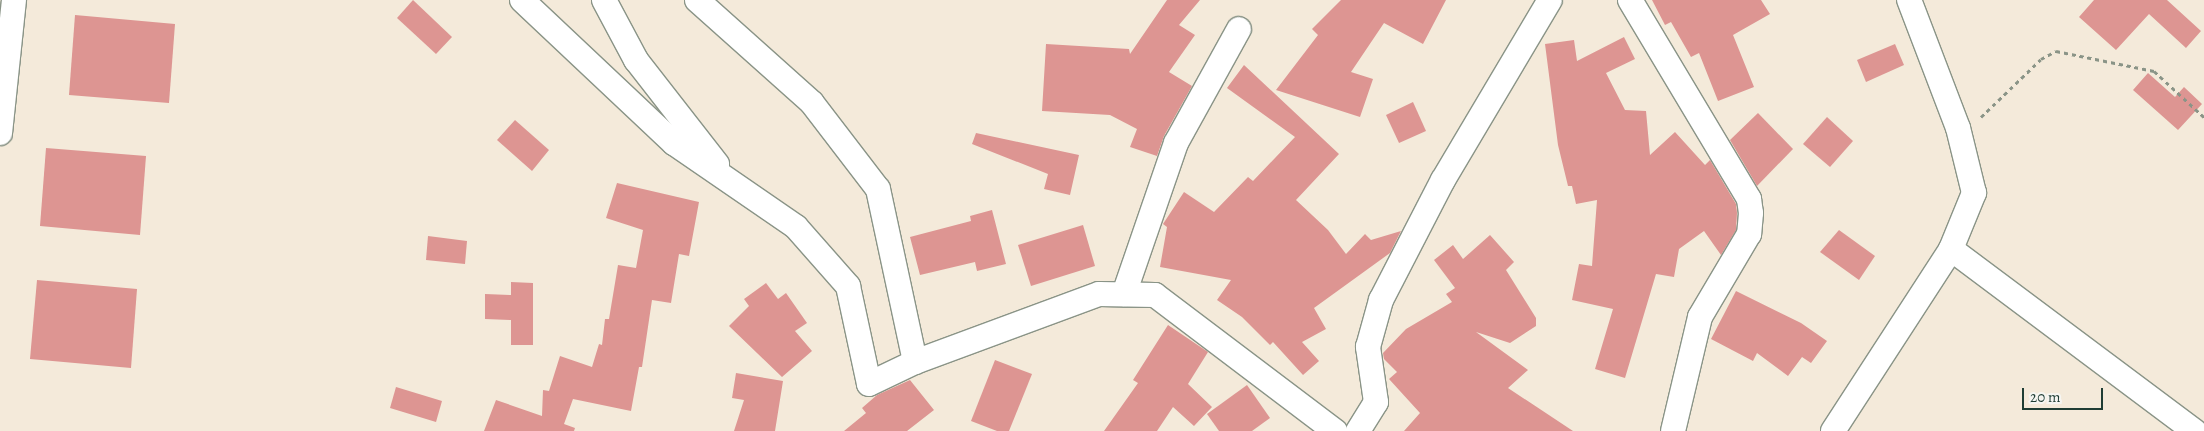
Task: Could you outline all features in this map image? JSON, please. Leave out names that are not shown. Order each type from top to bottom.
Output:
[{"type":"street","points":[[0,133],[14,0]]},
{"type":"street","points":[[522,0],[674,143],[796,227],[848,286],[869,384],[916,362],[1099,294],[1155,295],[1335,431]]},
{"type":"street","points":[[604,0],[636,60],[732,183]]},
{"type":"street","points":[[697,0],[812,103],[878,189],[916,362]]},
{"type":"street","points":[[1358,431],[1376,402],[1368,347],[1381,300],[1443,180],[1550,0]]},
{"type":"street","points":[[1630,0],[1749,199],[1751,213],[1749,234],[1700,317],[1673,431]]},
{"type":"street","points":[[1833,431],[1951,249],[1974,194],[1958,128],[1909,0]]},
{"type":"street","points":[[1124,294],[1176,143],[1239,29]]},
{"type":"street","points":[[1951,249],[2194,431]]},
{"type":"path","points":[[1958,128],[1979,118],[2041,59],[2056,52],[2154,71],[2164,77],[2204,117]]},
{"type":"building","points":[[413,0],[452,37],[436,54],[397,18]]},
{"type":"building","points":[[1167,0],[1200,0],[1179,25],[1195,35],[1169,72],[1192,86],[1164,136],[1157,156],[1130,147],[1137,129],[1110,115],[1042,111],[1046,44],[1129,49],[1130,54]]},
{"type":"building","points":[[1341,0],[1446,0],[1423,44],[1384,23],[1351,72],[1373,79],[1360,117],[1276,90],[1318,35],[1312,29]]},
{"type":"building","points":[[1652,0],[1761,0],[1770,14],[1733,35],[1754,87],[1718,101],[1699,53],[1691,57],[1671,22],[1665,25]]},
{"type":"building","points":[[2094,0],[2167,0],[2201,31],[2186,48],[2149,14],[2116,50],[2079,17]]},
{"type":"building","points":[[75,15],[175,24],[169,103],[69,95]]},
{"type":"building","points":[[1624,37],[1635,59],[1606,73],[1625,110],[1646,111],[1650,155],[1675,132],[1705,165],[1710,160],[1736,204],[1737,213],[1736,230],[1721,255],[1704,231],[1679,249],[1674,277],[1656,274],[1625,378],[1595,369],[1613,309],[1572,300],[1579,264],[1592,266],[1597,200],[1576,204],[1572,186],[1568,186],[1558,145],[1545,44],[1574,40],[1577,61]]},
{"type":"building","points":[[1895,44],[1904,65],[1866,82],[1857,60]]},
{"type":"building","points":[[1244,65],[1339,154],[1296,200],[1328,230],[1346,254],[1365,234],[1371,240],[1401,231],[1390,253],[1314,308],[1326,329],[1302,342],[1319,361],[1303,375],[1273,342],[1270,345],[1242,317],[1217,300],[1231,280],[1160,267],[1167,227],[1163,224],[1184,192],[1214,212],[1248,177],[1253,181],[1295,137],[1227,88]]},
{"type":"building","points":[[2148,73],[2175,97],[2184,87],[2202,104],[2178,130],[2133,90]]},
{"type":"building","points":[[1413,102],[1426,131],[1399,143],[1386,115]]},
{"type":"building","points":[[1758,113],[1793,149],[1757,186],[1730,140]]},
{"type":"building","points":[[1827,117],[1853,141],[1830,167],[1803,144]]},
{"type":"building","points":[[515,120],[549,150],[532,171],[497,140]]},
{"type":"building","points":[[976,133],[1079,155],[1070,195],[1044,189],[1048,174],[972,144]]},
{"type":"building","points":[[46,148],[146,156],[140,235],[40,226]]},
{"type":"building","points":[[617,183],[699,202],[689,256],[679,254],[671,303],[652,300],[642,367],[639,367],[631,411],[573,399],[564,424],[575,428],[574,431],[484,431],[496,400],[542,416],[543,390],[549,391],[560,356],[592,367],[599,344],[602,345],[605,319],[609,319],[618,265],[636,268],[643,230],[606,218]]},
{"type":"building","points":[[992,210],[1006,264],[977,271],[975,262],[920,275],[910,237],[971,221],[970,216]]},
{"type":"building","points":[[1083,225],[1095,266],[1031,286],[1018,245]]},
{"type":"building","points":[[1839,230],[1875,256],[1859,280],[1820,252]]},
{"type":"building","points":[[1490,235],[1514,262],[1506,270],[1536,318],[1536,326],[1510,343],[1476,332],[1528,370],[1508,388],[1573,431],[1404,431],[1420,413],[1389,379],[1397,372],[1384,359],[1383,353],[1406,329],[1452,302],[1446,294],[1455,288],[1434,260],[1453,245],[1463,259]]},
{"type":"building","points":[[428,236],[467,241],[465,264],[426,260]]},
{"type":"building","points":[[37,280],[137,289],[131,368],[30,359]]},
{"type":"building","points":[[511,282],[533,283],[533,345],[511,345],[511,320],[485,319],[485,294],[511,295]]},
{"type":"building","points":[[766,283],[778,299],[786,293],[807,323],[795,331],[812,351],[782,377],[729,326],[749,306],[744,299]]},
{"type":"building","points":[[1736,291],[1801,323],[1827,341],[1811,363],[1802,357],[1788,376],[1757,353],[1753,361],[1711,339]]},
{"type":"building","points":[[1168,325],[1208,352],[1188,384],[1212,407],[1194,426],[1173,407],[1157,431],[1104,431],[1138,383],[1133,380]]},
{"type":"building","points":[[995,360],[1032,374],[1009,431],[997,431],[971,421]]},
{"type":"building","points":[[736,373],[783,381],[775,431],[734,431],[744,400],[732,398]]},
{"type":"building","points":[[910,380],[934,410],[907,431],[844,431],[866,413],[862,408],[877,395]]},
{"type":"building","points":[[1247,385],[1270,418],[1252,431],[1219,431],[1207,414]]},
{"type":"building","points":[[396,387],[442,401],[436,422],[390,408]]}]
